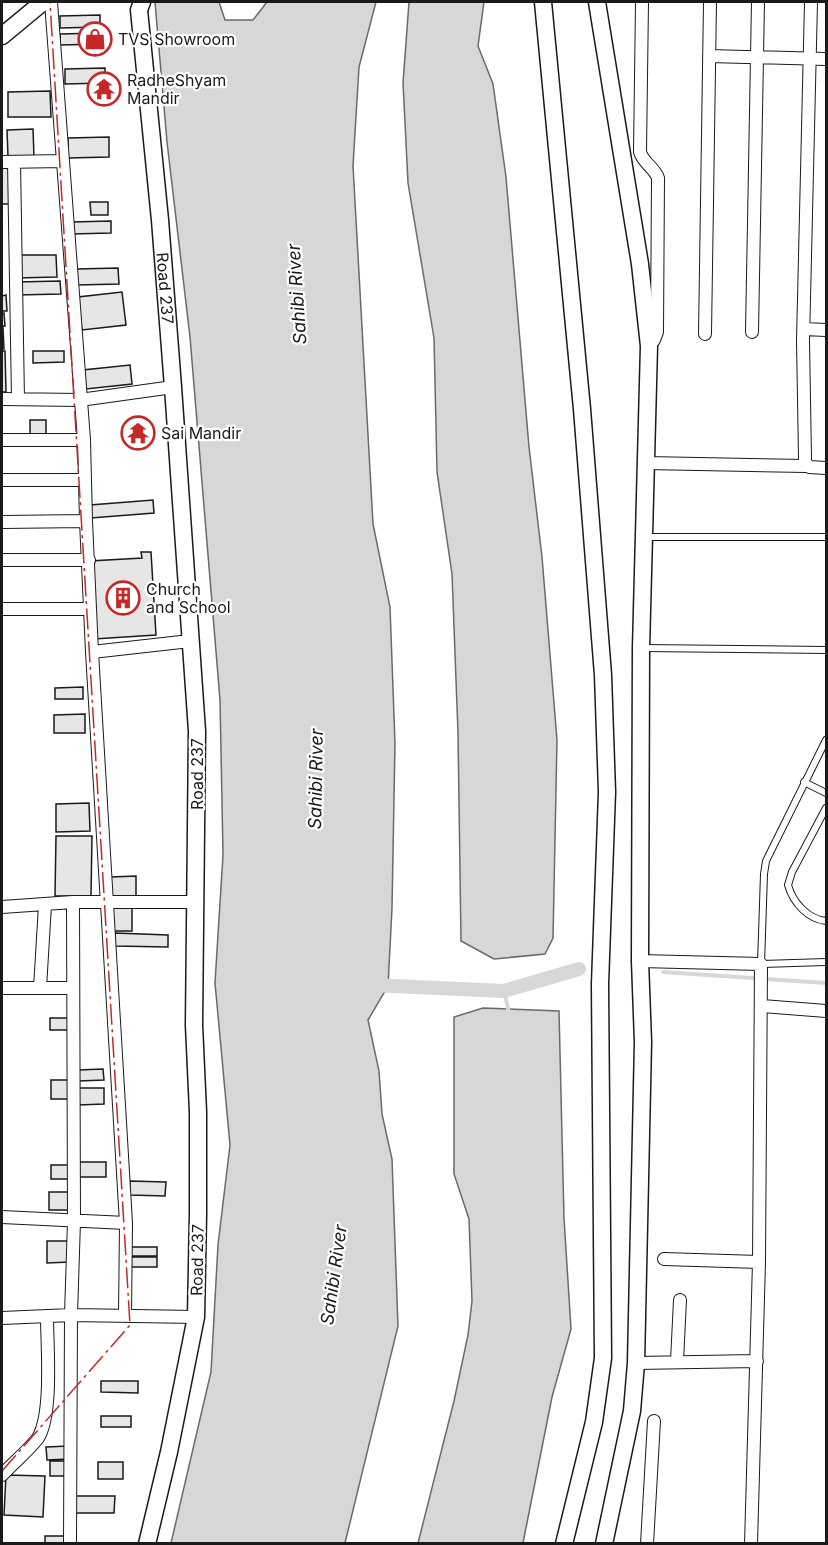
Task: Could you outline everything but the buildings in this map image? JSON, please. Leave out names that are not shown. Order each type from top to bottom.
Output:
[{"type":"street","points":[[2,36],[43,2]]},
{"type":"street","points":[[51,2],[84,440],[92,652],[126,1223],[125,1316]]},
{"type":"street","name":"Road 237","points":[[142,2],[139,10],[160,220],[197,731],[196,1317],[169,1452],[147,1544]]},
{"type":"street","points":[[543,2],[582,408],[603,675],[607,792],[600,984],[603,1358],[594,1422],[564,1544]]},
{"type":"street","points":[[597,2],[640,264],[649,346],[641,648],[640,961],[643,1042],[636,1364],[632,1412],[604,1544]]},
{"type":"street","points":[[642,2],[640,152],[643,160],[657,173],[658,178],[657,332],[649,346]]},
{"type":"street","points":[[705,334],[710,2]]},
{"type":"street","points":[[752,332],[758,2]]},
{"type":"street","points":[[807,466],[805,458],[804,329],[811,2]]},
{"type":"street","points":[[710,56],[826,59]]},
{"type":"street","points":[[18,399],[8,162],[63,161]]},
{"type":"street","points":[[804,329],[826,330]]},
{"type":"street","points":[[2,399],[80,400],[173,387]]},
{"type":"street","points":[[2,440],[84,440]]},
{"type":"street","points":[[646,463],[826,468]]},
{"type":"street","points":[[2,480],[85,480]]},
{"type":"street","points":[[2,522],[86,521]]},
{"type":"street","points":[[2,560],[89,560]]},
{"type":"street","points":[[2,609],[90,609]]},
{"type":"street","points":[[92,652],[190,641]]},
{"type":"street","points":[[2,907],[73,902],[195,902]]},
{"type":"street","points":[[70,1544],[71,1316],[74,1221],[73,902]]},
{"type":"street","points":[[40,988],[45,905]]},
{"type":"street","points":[[640,961],[761,970],[759,1262],[752,1544]]},
{"type":"street","points":[[2,988],[73,988]]},
{"type":"street","points":[[762,1001],[826,1011]]},
{"type":"street","points":[[2,1217],[126,1223]]},
{"type":"street","points":[[664,1259],[759,1262]]},
{"type":"street","points":[[677,1361],[680,1300]]},
{"type":"street","points":[[2,1475],[38,1437],[44,1422],[47,1405],[47,1316]]},
{"type":"street","points":[[2,1318],[196,1317]]},
{"type":"street","points":[[636,1364],[677,1361],[757,1361]]},
{"type":"street","points":[[647,1544],[654,1421]]},
{"type":"lane","points":[[644,537],[826,537]]},
{"type":"lane","points":[[641,648],[826,650]]},
{"type":"lane","points":[[826,740],[766,861],[761,970],[826,962]]},
{"type":"lane","points":[[804,782],[826,793]]},
{"type":"lane","points":[[826,808],[792,872],[788,885],[800,906],[809,916],[826,921]]},
{"type":"water","name":"Sahibi River","points":[[155,2],[219,2],[225,20],[253,20],[267,2],[376,2],[359,67],[353,166],[373,524],[390,607],[395,743],[388,986],[368,1020],[379,1071],[382,1114],[392,1159],[398,1326],[345,1543],[171,1543],[211,1372],[218,1245],[230,1145],[215,983],[223,855],[220,700],[190,337],[167,142]]},
{"type":"water","points":[[409,2],[484,2],[478,46],[493,84],[506,177],[557,740],[553,938],[545,954],[494,959],[461,941],[458,733],[452,574],[437,472],[434,338],[408,183],[403,83]]},
{"type":"water","points":[[483,1008],[559,1011],[564,1218],[571,1329],[552,1397],[523,1543],[418,1543],[454,1401],[468,1335],[472,1301],[469,1219],[454,1174],[454,1017]]},
{"type":"waterway","points":[[371,985],[504,991],[579,969]]},
{"type":"waterway","points":[[663,972],[826,983]]},
{"type":"waterway","points":[[504,991],[509,1013]]},
{"type":"power","points":[[2,1471],[130,1325],[50,2]]},
{"type":"place","name":"TVS Showroom","points":[[95,39]]},
{"type":"place","name":"RadheShyam Mandir","points":[[104,89]]},
{"type":"place","name":"Sai Mandir","points":[[138,433]]},
{"type":"place","name":"Church and School","points":[[123,598]]}]
